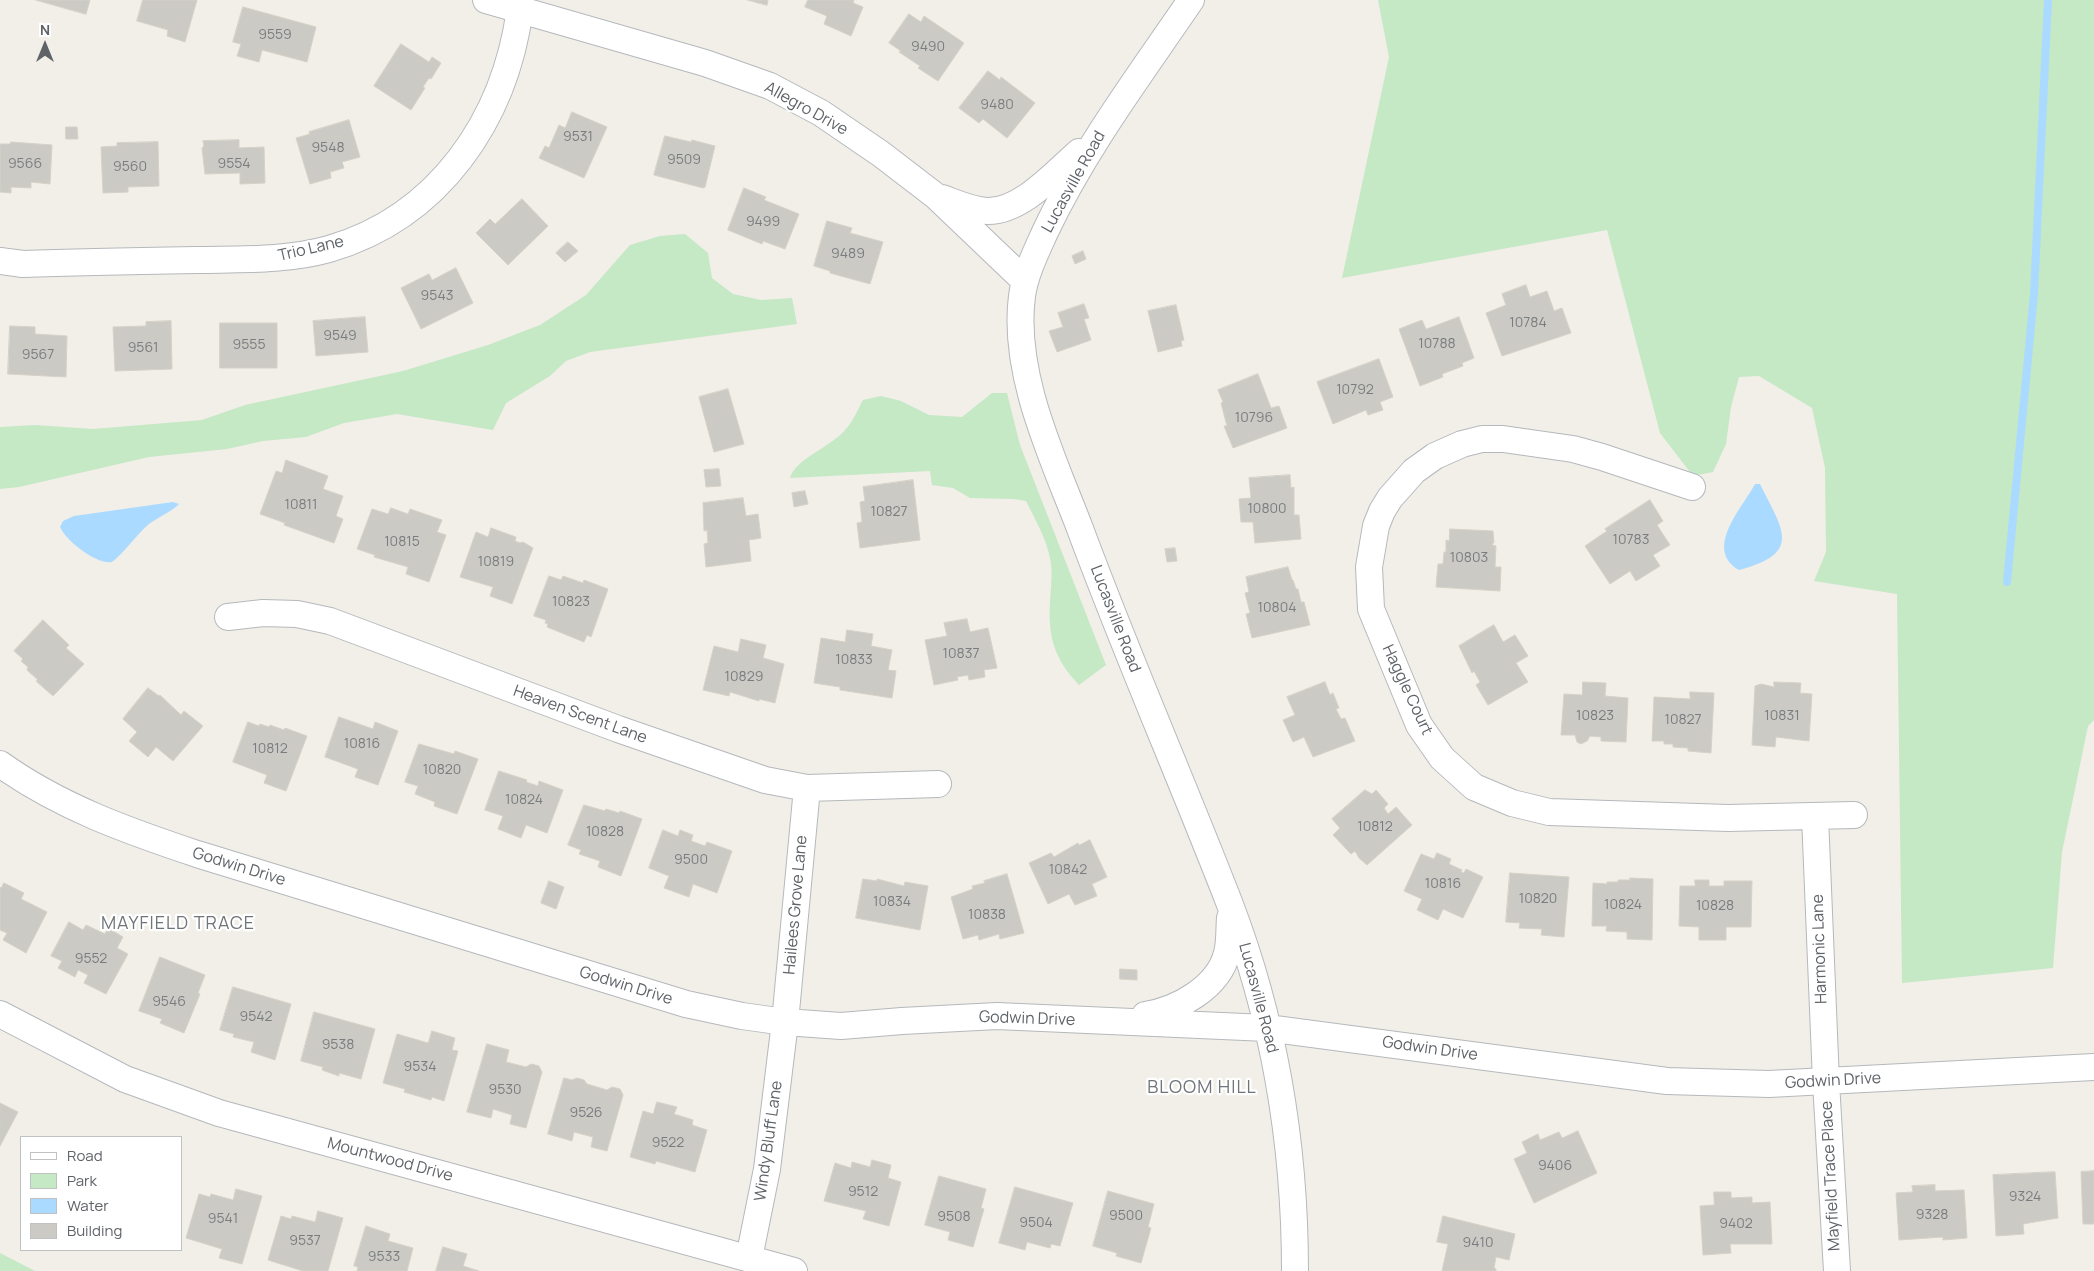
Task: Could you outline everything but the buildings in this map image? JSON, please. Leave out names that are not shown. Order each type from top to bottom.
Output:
[{"type":"street","name":"Allegro Drive","points":[[486,0],[705,63],[770,86],[821,114],[881,154],[936,197],[1025,281]]},
{"type":"street","name":"Lucasville Road","points":[[1191,0],[1100,133],[1060,199],[1036,251],[1025,281],[1022,295],[1021,332],[1026,369],[1038,417],[1112,616],[1230,905],[1251,967],[1268,1028],[1288,1147],[1295,1233],[1295,1271]]},
{"type":"street","name":"Trio Lane","points":[[0,261],[23,264],[279,258],[329,249],[376,231],[405,214],[438,184],[467,151],[490,113],[507,72],[520,9]]},
{"type":"street","points":[[936,197],[979,210],[988,211],[1006,207],[1020,201],[1042,185],[1100,133]]},
{"type":"street","name":"Haggle Court","points":[[1692,487],[1602,457],[1503,438],[1482,439],[1462,444],[1435,456],[1414,471],[1382,511],[1376,526],[1368,567],[1371,609],[1419,725],[1442,758],[1474,787],[1512,803],[1549,812],[1728,818],[1854,815]]},
{"type":"street","name":"Heaven Scent Lane","points":[[228,617],[262,613],[297,614],[330,621],[722,767],[765,780],[807,788],[938,784]]},
{"type":"street","name":"Godwin Drive","points":[[0,764],[28,784],[76,808],[135,833],[197,854],[686,1004],[742,1016],[785,1022],[841,1026],[997,1016],[1268,1028],[1667,1081],[1769,1084],[2094,1067]]},
{"type":"street","name":"Hailees Grove Lane","points":[[785,1022],[807,788]]},
{"type":"street","name":"Harmonic Lane","points":[[1815,816],[1826,1082]]},
{"type":"street","points":[[1105,1021],[1167,1010],[1178,1006],[1201,991],[1217,972],[1227,955],[1230,905]]},
{"type":"street","name":"Mountwood Drive","points":[[0,1014],[124,1079],[219,1113],[794,1271]]},
{"type":"street","name":"Windy Bluff Lane","points":[[749,1258],[767,1169],[785,1022]]},
{"type":"street","name":"Mayfield Trace Place","points":[[1826,1082],[1837,1271]]},
{"type":"green space","points":[[1378,0],[2094,0],[2094,720],[2088,726],[2062,852],[2053,968],[1902,983],[1897,594],[1814,581],[1826,552],[1825,468],[1812,408],[1759,376],[1739,377],[1731,407],[1726,444],[1713,472],[1693,476],[1660,433],[1607,230],[1342,278],[1389,57]]},
{"type":"green space","points":[[685,234],[708,253],[712,278],[733,294],[761,300],[792,298],[797,324],[590,352],[566,361],[550,376],[506,403],[493,430],[397,414],[344,423],[306,437],[263,441],[227,449],[149,457],[19,487],[0,489],[0,427],[35,425],[93,429],[202,420],[245,405],[403,371],[488,345],[540,325],[586,295],[630,245],[660,236]]},
{"type":"green space","points":[[992,393],[1007,393],[1020,445],[1106,665],[1079,685],[1064,666],[1054,647],[1050,626],[1051,563],[1043,536],[1026,501],[970,498],[953,488],[932,485],[930,471],[790,478],[793,471],[799,465],[839,436],[848,427],[863,400],[881,396],[901,401],[929,415],[962,417]]},
{"type":"green space","points":[[0,1253],[35,1271],[0,1271]]},
{"type":"water","points":[[1755,484],[1760,484],[1775,514],[1782,538],[1780,547],[1773,556],[1739,570],[1729,561],[1725,551],[1725,540],[1735,516]]},
{"type":"water","points":[[173,502],[179,504],[149,524],[112,562],[98,560],[83,551],[63,533],[60,527],[63,521],[74,516]]},
{"type":"waterway","points":[[2007,582],[2034,294],[2048,0]]},
{"type":"district","name":"MAYFIELD TRACE","points":[[178,924]]},
{"type":"district","name":"BLOOM HILL","points":[[1202,1088]]}]
